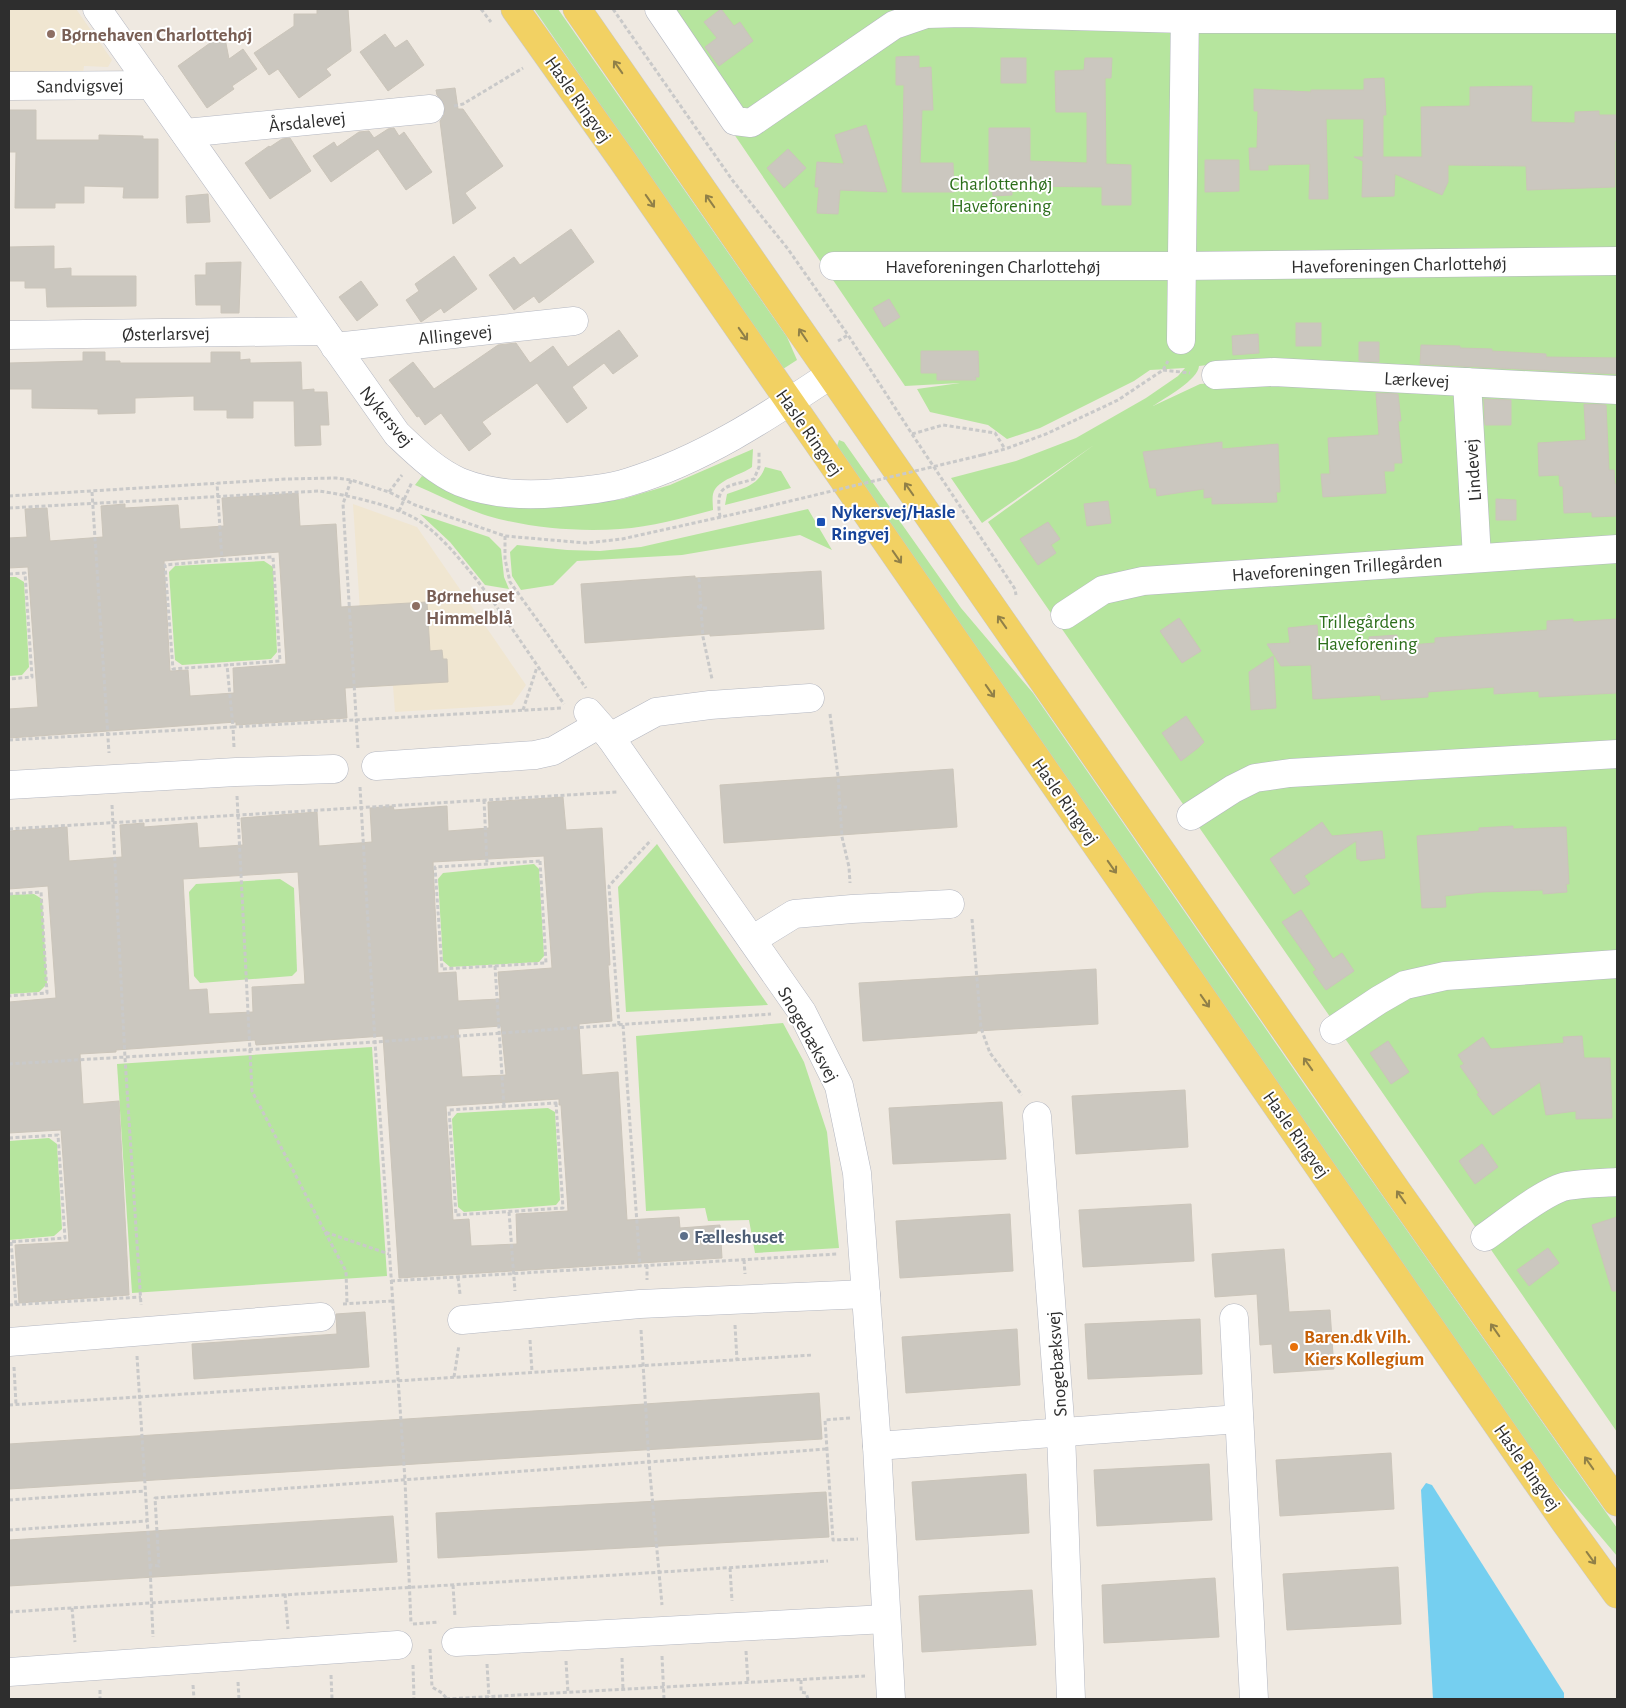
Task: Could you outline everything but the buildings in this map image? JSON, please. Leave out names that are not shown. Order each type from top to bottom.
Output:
[{"type":"main road","name":"Hasle Ringvej","points":[[515,9],[617,153],[1554,1506],[1617,1594]]},
{"type":"main road","points":[[577,9],[1397,1192],[1617,1502]]},
{"type":"street","name":"Nykersvej","points":[[97,9],[397,434],[438,470],[460,482],[484,489],[527,495],[578,491],[628,482],[683,461],[748,428],[830,375]]},
{"type":"street","points":[[659,9],[735,121],[751,123],[894,25],[926,14],[1185,14],[1617,19]]},
{"type":"street","points":[[1181,340],[1185,14]]},
{"type":"street","name":"Sandvigsvej","points":[[9,86],[151,85]]},
{"type":"street","name":"Årsdalevej","points":[[185,134],[430,109]]},
{"type":"street","name":"Haveforeningen Charlottehøj","points":[[834,266],[1181,266],[1617,262]]},
{"type":"street","name":"Allingevej","points":[[329,339],[574,322]]},
{"type":"street","name":"Østerlarsvej","points":[[9,335],[329,339]]},
{"type":"street","name":"Lærkevej","points":[[1216,375],[1274,372],[1617,390]]},
{"type":"street","name":"Lindevej","points":[[1466,382],[1477,558]]},
{"type":"street","name":"Haveforeningen Trillegården","points":[[1065,615],[1103,590],[1143,581],[1617,549]]},
{"type":"street","points":[[365,764],[535,755],[553,751],[599,725],[656,712],[716,704],[810,698]]},
{"type":"street","name":"Snogebæksvej","points":[[599,725],[669,821],[802,1012],[839,1086],[857,1173],[875,1416],[890,1687]]},
{"type":"street","points":[[1191,816],[1233,789],[1255,778],[1290,774],[1617,754]]},
{"type":"street","points":[[9,785],[236,772],[334,769]]},
{"type":"street","points":[[752,940],[794,914],[950,904]]},
{"type":"street","points":[[1334,1030],[1405,984],[1446,976],[1617,964]]},
{"type":"street","name":"Snogebæksvej","points":[[1037,1116],[1061,1433],[1071,1699]]},
{"type":"street","points":[[1485,1237],[1540,1198],[1566,1186],[1617,1182]]},
{"type":"street","points":[[462,1320],[640,1304],[866,1294]]},
{"type":"street","points":[[9,1342],[321,1317]]},
{"type":"street","points":[[1234,1318],[1254,1699]]},
{"type":"street","name":"Snogebæksvej","points":[[876,1446],[1239,1419]]},
{"type":"street","points":[[456,1632],[664,1630],[886,1619]]},
{"type":"street","points":[[9,1672],[290,1653],[408,1640]]},
{"type":"path","points":[[614,9],[733,181],[788,249],[848,335],[1015,589],[1017,598]]},
{"type":"path","points":[[430,109],[463,104],[523,68]]},
{"type":"path","points":[[9,496],[320,478],[351,480],[389,492],[403,500],[505,536],[586,543],[622,539],[757,509],[1005,449],[1046,434],[1118,400],[1163,370],[1181,340]]},
{"type":"path","points":[[912,434],[943,425],[995,433],[1005,449]]},
{"type":"path","points":[[720,517],[719,493],[725,488],[754,479],[759,467],[759,445]]},
{"type":"path","points":[[351,480],[343,504],[356,719],[365,764],[361,807],[405,1480],[409,1586],[408,1640],[414,1699]]},
{"type":"path","points":[[217,483],[222,560]]},
{"type":"path","points":[[9,508],[319,491],[346,495],[399,511],[420,521],[450,547],[498,608],[567,708],[9,740]]},
{"type":"path","points":[[92,492],[111,779],[125,1058],[141,1297],[139,1331],[140,1397],[155,1662]]},
{"type":"path","points":[[399,511],[403,500]]},
{"type":"path","points":[[505,536],[505,558],[510,582],[587,690],[599,725]]},
{"type":"path","points":[[273,557],[280,661],[174,669],[165,565],[222,560],[273,557]]},
{"type":"path","points":[[9,574],[25,573],[32,677],[9,679]]},
{"type":"path","points":[[699,578],[703,637],[711,670],[716,704]]},
{"type":"path","points":[[697,606],[708,608]]},
{"type":"path","points":[[227,665],[233,727]]},
{"type":"path","points":[[523,710],[537,666]]},
{"type":"path","points":[[810,698],[829,711],[838,776],[842,837],[849,867],[852,909]]},
{"type":"path","points":[[236,772],[252,1091],[346,1271],[347,1304]]},
{"type":"path","points":[[9,829],[647,790]]},
{"type":"path","points":[[484,800],[487,864]]},
{"type":"path","points":[[839,808],[847,808]]},
{"type":"path","points":[[640,1266],[609,886],[669,821]]},
{"type":"path","points":[[540,861],[546,963],[442,969],[435,868],[487,864],[540,861]]},
{"type":"path","points":[[9,894],[41,892],[48,993],[9,996]]},
{"type":"path","points":[[950,904],[971,915],[981,1028],[990,1053],[1037,1116]]},
{"type":"path","points":[[495,966],[504,1107]]},
{"type":"path","points":[[9,1064],[500,1034],[802,1012]]},
{"type":"path","points":[[556,1103],[563,1208],[456,1215],[449,1110],[504,1107],[556,1103]]},
{"type":"path","points":[[9,1138],[58,1135],[64,1238],[10,1242],[16,1305]]},
{"type":"path","points":[[510,1212],[514,1274]]},
{"type":"path","points":[[325,1232],[389,1254]]},
{"type":"path","points":[[391,1281],[863,1252]]},
{"type":"path","points":[[9,1305],[141,1297]]},
{"type":"path","points":[[734,1300],[737,1360]]},
{"type":"path","points":[[321,1317],[328,1305],[392,1301]]},
{"type":"path","points":[[640,1304],[649,1463],[664,1630],[662,1654],[664,1699]]},
{"type":"path","points":[[529,1314],[532,1372]]},
{"type":"path","points":[[454,1377],[462,1320]]},
{"type":"path","points":[[9,1405],[813,1355]]},
{"type":"path","points":[[14,1377],[16,1404]]},
{"type":"path","points":[[875,1416],[825,1420],[833,1540],[881,1538]]},
{"type":"path","points":[[150,1565],[159,1566],[155,1498],[827,1449]]},
{"type":"path","points":[[9,1500],[146,1491]]},
{"type":"path","points":[[9,1530],[148,1521]]},
{"type":"path","points":[[9,1612],[828,1561]]},
{"type":"path","points":[[730,1568],[733,1627]]},
{"type":"path","points":[[408,1640],[456,1632],[453,1585]]},
{"type":"path","points":[[285,1594],[290,1653]]},
{"type":"path","points":[[72,1608],[77,1667]]},
{"type":"path","points":[[430,1648],[432,1687],[442,1693],[447,1699],[800,1680],[890,1687]]},
{"type":"path","points":[[800,1680],[801,1692],[806,1693],[808,1699]]},
{"type":"shaded area","name":"Børnehaven Charlottehøj","points":[[9,9],[76,9],[112,60],[108,67],[84,66],[83,75],[9,76]]},
{"type":"shaded area","name":"Børnehuset Himmelblå","points":[[353,504],[417,527],[526,685],[512,705],[395,712],[393,686],[365,687]]},
{"type":"green space","points":[[534,9],[558,9],[787,337],[797,360],[783,369]]},
{"type":"green space","points":[[649,9],[1617,9],[1617,383],[1250,360],[1199,366],[1187,383],[1153,406],[1200,384],[1282,378],[1617,394],[1617,1432],[988,522],[1094,445],[982,523],[951,478],[1016,461],[1076,438],[1146,398],[1178,376],[1185,368],[1150,370],[1134,381],[1040,428],[1007,439],[988,425],[930,412],[917,389],[960,383],[905,386]]},
{"type":"green space","points":[[839,440],[844,442],[961,608],[1033,693],[1329,1120],[1617,1528],[1617,1556],[1552,1479],[837,446]]},
{"type":"green space","points":[[753,449],[752,467],[724,481],[715,489],[713,494],[713,510],[667,522],[632,528],[604,530],[571,529],[520,524],[479,513],[415,485],[422,476],[472,500],[510,505],[568,506],[623,499],[670,485]]},
{"type":"green space","points":[[765,467],[781,471],[791,488],[725,505],[727,494],[745,488],[755,482]]},
{"type":"green space","points":[[808,509],[832,550],[800,535],[682,555],[577,561],[553,585],[521,590],[512,576],[510,552],[517,545],[600,551],[641,547]]},
{"type":"green space","points":[[420,514],[489,537],[501,549],[504,577],[509,589],[485,585],[450,542]]},
{"type":"green space","points":[[264,561],[273,567],[277,652],[271,659],[182,665],[175,660],[169,572],[175,566]]},
{"type":"green space","points":[[9,577],[16,577],[24,582],[29,667],[22,675],[9,676]]},
{"type":"green space","points":[[657,844],[768,1005],[626,1012],[618,887]]},
{"type":"green space","points":[[534,864],[539,869],[544,956],[539,962],[450,967],[443,961],[438,879],[443,873]]},
{"type":"green space","points":[[280,879],[294,888],[297,971],[292,976],[200,983],[194,976],[189,892],[196,884]]},
{"type":"green space","points":[[34,894],[42,899],[47,984],[39,992],[9,994],[9,895]]},
{"type":"green space","points":[[783,1023],[804,1062],[827,1132],[839,1248],[755,1253],[749,1220],[708,1221],[705,1208],[646,1211],[636,1036]]},
{"type":"green space","points":[[372,1047],[387,1276],[132,1293],[117,1064]]},
{"type":"green space","points":[[548,1108],[555,1112],[560,1200],[556,1205],[464,1212],[458,1207],[452,1119],[457,1113]]},
{"type":"green space","points":[[49,1138],[57,1144],[62,1229],[54,1236],[9,1240],[9,1141]]},
{"type":"water","points":[[1426,1483],[1432,1485],[1564,1693],[1564,1699],[1433,1699],[1421,1490]]},
{"type":"place","name":"Børnehaven Charlottehøj","points":[[51,34]]},
{"type":"place","name":"Nykersvej/Hasle Ringvej","points":[[821,522]]},
{"type":"place","name":"Børnehuset Himmelblå","points":[[416,606]]},
{"type":"place","name":"Fælleshuset","points":[[684,1236]]},
{"type":"place","name":"Baren.dk Vilh. Kiers Kollegium","points":[[1294,1347]]},
{"type":"park label","name":"Charlottenhøj Haveforening","points":[[1001,194]]},
{"type":"park label","name":"Trillegårdens Haveforening","points":[[1367,632]]}]
